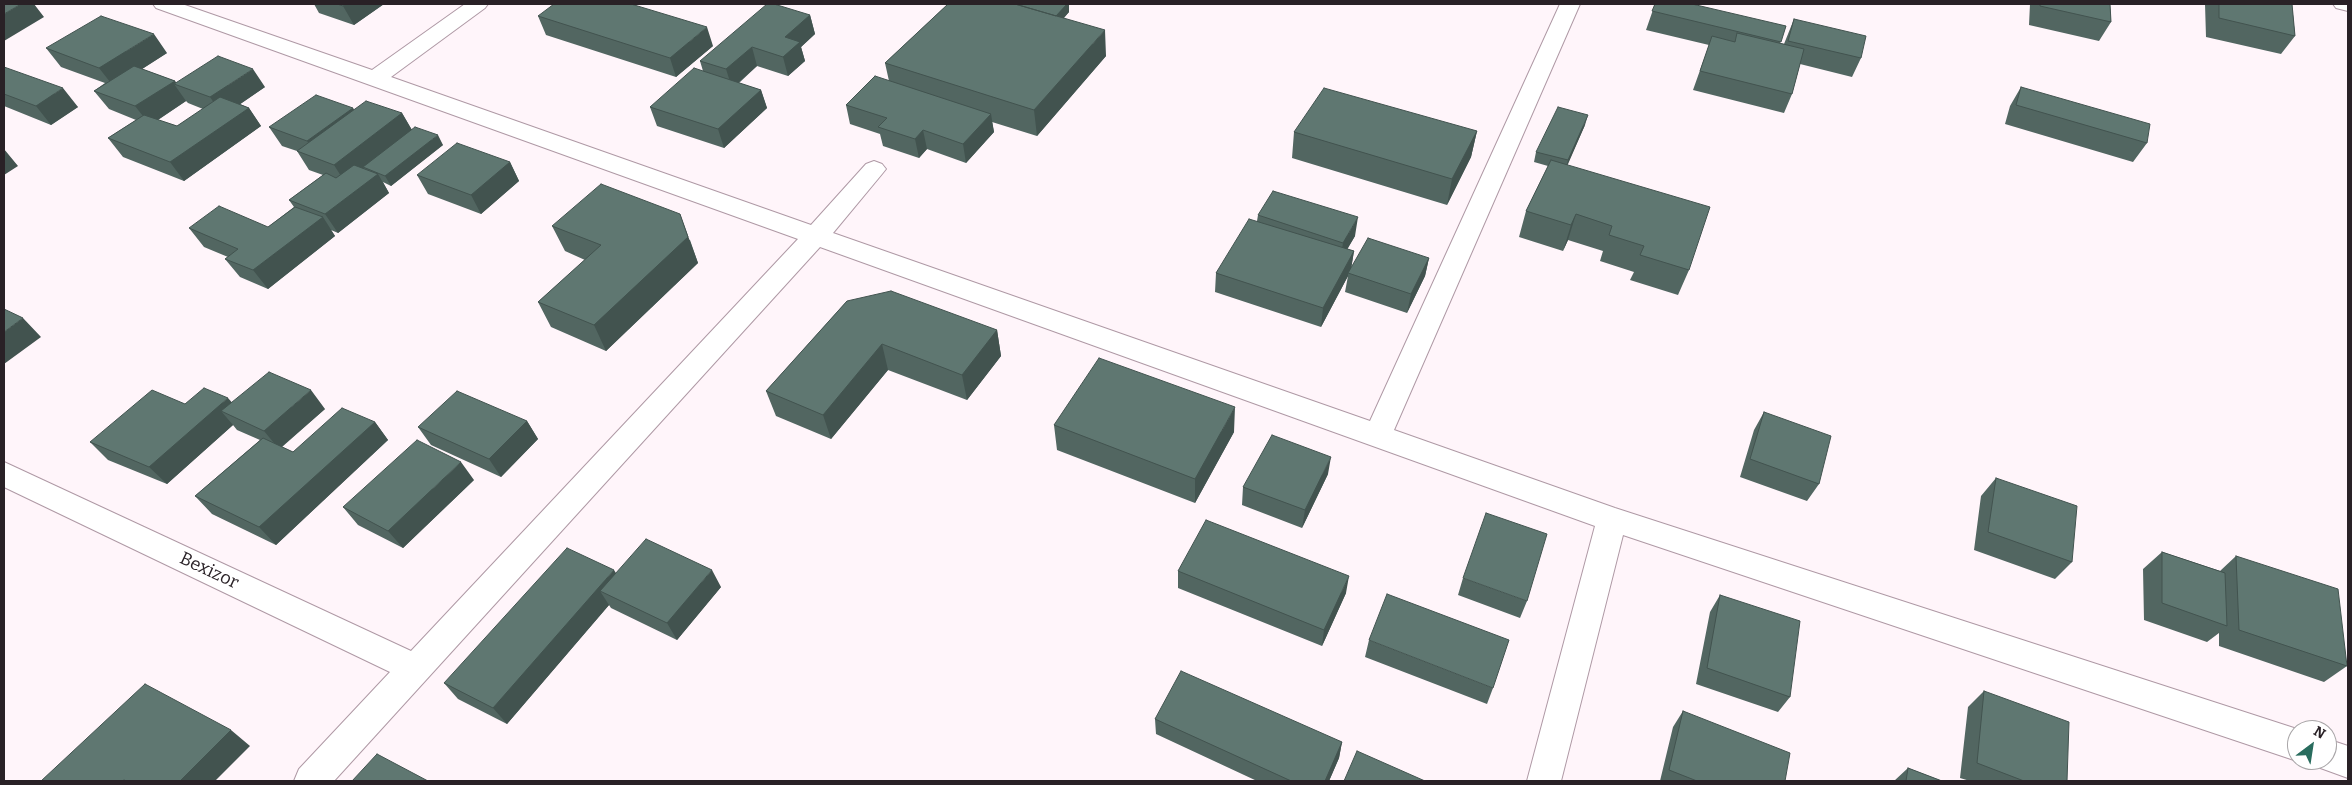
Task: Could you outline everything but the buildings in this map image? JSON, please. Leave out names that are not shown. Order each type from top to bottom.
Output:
[{"type":"street","points":[[163,4],[815,237],[1378,434],[1612,519],[2287,742]]},
{"type":"street","points":[[374,79],[478,4]]},
{"type":"street","points":[[1378,434],[1570,4]]},
{"type":"street","points":[[2343,4],[2348,5]]},
{"type":"street","points":[[311,781],[815,237],[874,168]]},
{"type":"street","name":"Bexizor","points":[[4,474],[414,668]]},
{"type":"street","points":[[1544,781],[1612,519]]}]
